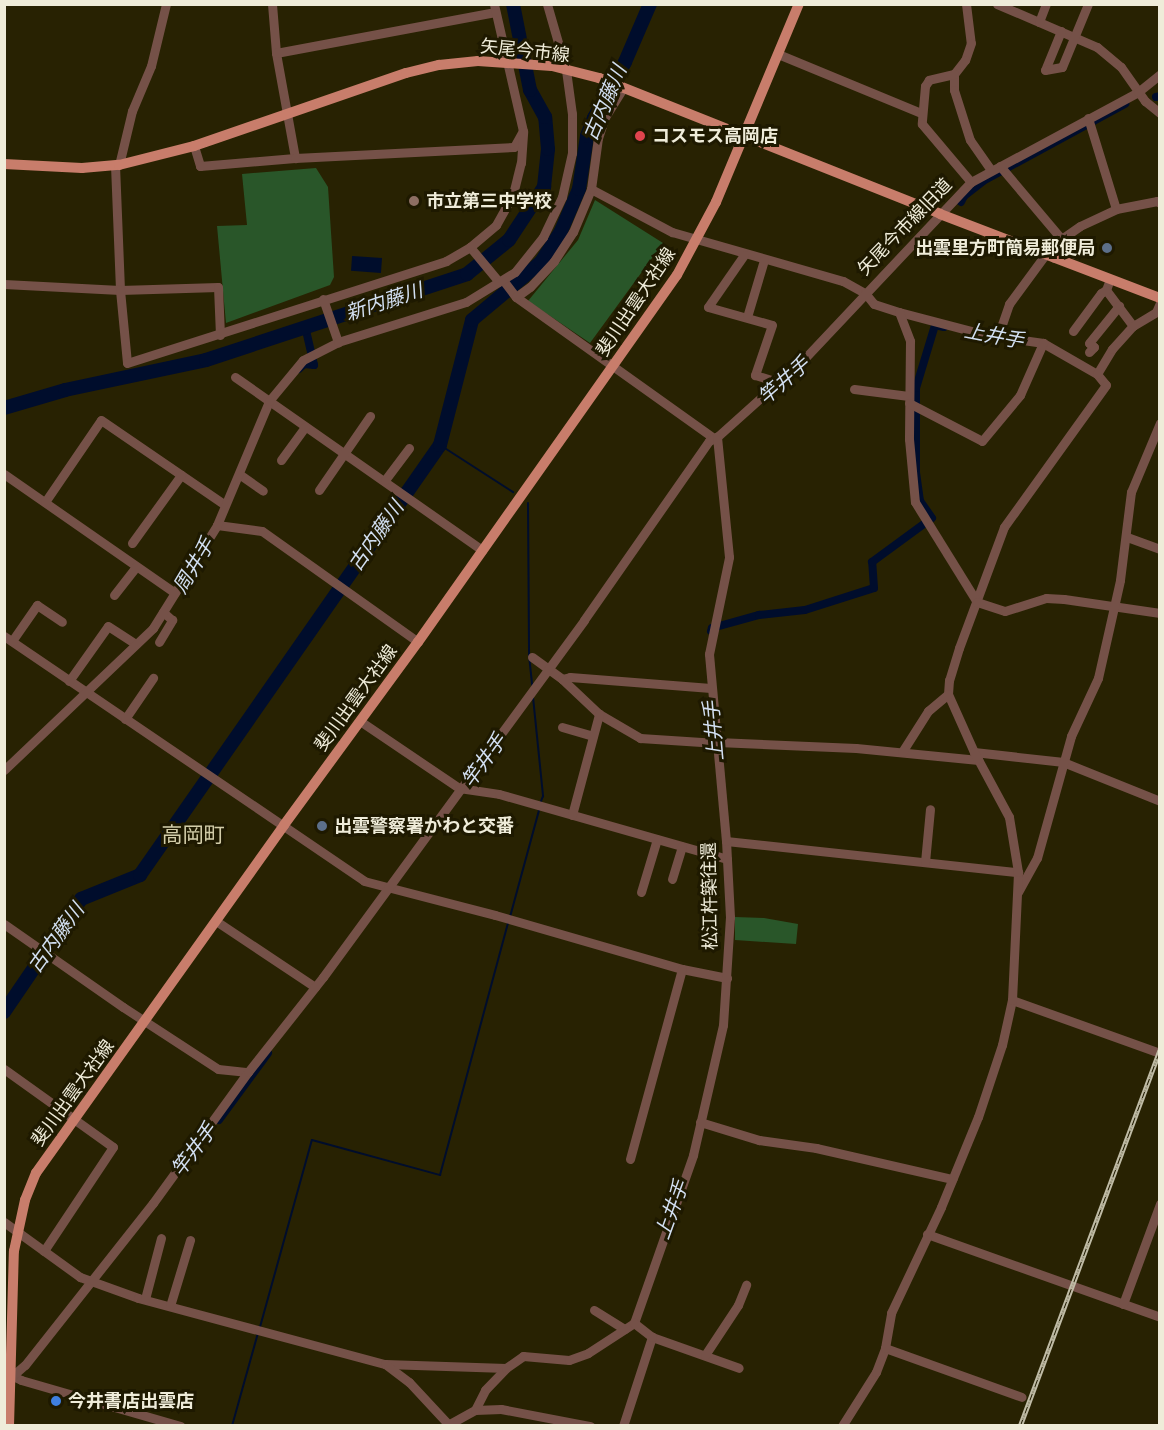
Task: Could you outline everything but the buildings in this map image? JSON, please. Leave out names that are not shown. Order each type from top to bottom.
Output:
[{"type":"main road","name":"斐川出雲大社線","points":[[9,1425],[7,1381],[16,1230],[36,1173],[284,825],[418,642],[677,275],[696,241],[799,4]]},
{"type":"main road","name":"矢尾今市線","points":[[4,164],[82,168],[117,165],[194,146],[417,70],[478,61],[552,66],[599,78],[940,214],[1160,298]]},
{"type":"street","points":[[166,4],[151,66],[132,111],[117,165],[120,290],[127,363],[446,261],[470,247],[496,225],[513,194],[520,163],[523,131],[494,8],[276,53]]},
{"type":"street","points":[[272,4],[276,53],[295,158]]},
{"type":"street","points":[[4,770],[153,628],[217,525],[269,401],[303,360],[338,340],[466,302],[515,272],[543,237],[562,197],[572,153],[572,114],[566,70],[547,4]]},
{"type":"street","points":[[966,4],[971,43],[965,60],[954,74],[929,80],[925,86],[921,113],[922,124],[970,182]]},
{"type":"street","points":[[996,4],[1075,36],[1110,56],[1138,92],[1158,110]]},
{"type":"street","points":[[1040,22],[1046,4]]},
{"type":"street","points":[[1062,31],[1045,70],[1062,67],[1088,4]]},
{"type":"street","points":[[778,54],[921,113]]},
{"type":"street","points":[[954,74],[958,107],[970,140],[1074,254]]},
{"type":"street","points":[[1138,92],[1160,74]]},
{"type":"street","points":[[516,297],[530,287],[554,261],[573,232],[591,189],[598,138],[605,117],[623,88]]},
{"type":"street","name":"矢尾今市線旧道","points":[[591,189],[672,232],[744,255],[824,275],[865,293],[970,182],[1138,92]]},
{"type":"street","points":[[1088,118],[1116,209]]},
{"type":"street","points":[[194,146],[200,166],[295,158],[514,147],[523,131]]},
{"type":"street","points":[[998,336],[1009,304],[1060,240],[1080,226],[1116,209],[1157,201],[1160,204]]},
{"type":"street","points":[[470,247],[516,297],[716,437]]},
{"type":"street","points":[[744,255],[708,307],[772,325],[755,375],[778,382]]},
{"type":"street","points":[[747,317],[764,260]]},
{"type":"street","points":[[1073,331],[1101,293],[1106,290],[1110,279]]},
{"type":"street","points":[[4,284],[120,290],[218,287],[220,335]]},
{"type":"street","points":[[1106,290],[1133,326]]},
{"type":"street","points":[[7,1381],[25,1365],[153,1203],[248,1072],[315,987],[547,670],[709,441],[805,358],[865,293],[874,304],[899,312],[998,336],[1043,343],[1097,374],[1106,385],[1012,512],[987,566],[953,669],[948,694],[976,756],[1009,817],[1018,872],[1012,1000],[1002,1045],[978,1117],[953,1179],[891,1313],[885,1348],[876,1372],[842,1425]]},
{"type":"street","points":[[324,301],[338,340]]},
{"type":"street","points":[[1097,374],[1112,349],[1133,326],[1156,312],[1160,303]]},
{"type":"street","points":[[1089,352],[1094,347],[1089,343],[1119,306]]},
{"type":"street","points":[[899,312],[910,341],[909,439],[915,501],[977,602],[1005,611],[1046,598],[1160,613]]},
{"type":"street","points":[[854,389],[909,400],[982,441],[1020,395],[1043,343]]},
{"type":"street","points":[[235,377],[482,550]]},
{"type":"street","points":[[319,490],[370,416]]},
{"type":"street","points":[[45,502],[101,420],[225,505]]},
{"type":"street","points":[[1018,891],[1037,858],[1071,736],[1098,678],[1127,537],[1131,492],[1160,423]]},
{"type":"street","points":[[281,460],[305,427]]},
{"type":"street","name":"松江杵築往還","points":[[634,1323],[687,1175],[723,1025],[730,917],[726,841],[709,654],[729,557],[716,437]]},
{"type":"street","points":[[385,480],[409,448]]},
{"type":"street","points":[[4,474],[175,593]]},
{"type":"street","points":[[239,474],[263,491]]},
{"type":"street","points":[[132,543],[181,475]]},
{"type":"street","points":[[217,525],[262,531],[418,642]]},
{"type":"street","points":[[1127,537],[1160,549]]},
{"type":"street","points":[[114,595],[136,567]]},
{"type":"street","points":[[62,622],[38,605],[8,638],[364,881],[682,969],[727,978]]},
{"type":"street","points":[[159,642],[172,620],[163,612]]},
{"type":"street","points":[[69,681],[108,626],[136,644]]},
{"type":"street","points":[[532,657],[562,679],[599,714],[640,738],[856,748],[1063,762],[1160,801]]},
{"type":"street","points":[[562,679],[570,677],[711,688]]},
{"type":"street","points":[[125,718],[153,678]]},
{"type":"street","points":[[902,752],[928,711],[948,694]]},
{"type":"street","points":[[572,815],[599,714]]},
{"type":"street","points":[[360,721],[459,788],[499,794],[727,859]]},
{"type":"street","points":[[562,727],[593,736]]},
{"type":"street","points":[[925,862],[930,809]]},
{"type":"street","points":[[641,892],[657,839]]},
{"type":"street","points":[[726,841],[1018,872]]},
{"type":"street","points":[[672,879],[682,846]]},
{"type":"street","points":[[216,921],[315,987]]},
{"type":"street","points":[[4,924],[218,1069],[248,1072]]},
{"type":"street","points":[[630,1160],[682,969]]},
{"type":"street","points":[[1012,1000],[1160,1053]]},
{"type":"street","points":[[4,1070],[113,1148],[44,1251]]},
{"type":"street","points":[[699,1122],[759,1140],[816,1148],[953,1179]]},
{"type":"street","points":[[1123,1304],[1160,1204]]},
{"type":"street","points":[[4,1222],[90,1281],[145,1299],[385,1364],[506,1368]]},
{"type":"street","points":[[927,1234],[1160,1317]]},
{"type":"street","points":[[145,1299],[161,1238]]},
{"type":"street","points":[[170,1306],[190,1240]]},
{"type":"street","points":[[705,1355],[738,1305],[746,1285]]},
{"type":"street","points":[[594,1310],[624,1329]]},
{"type":"street","points":[[475,1410],[485,1390],[506,1368],[523,1356],[569,1360],[588,1353],[634,1323],[652,1337],[740,1368]]},
{"type":"street","points":[[623,1425],[652,1337]]},
{"type":"street","points":[[885,1348],[1022,1397]]},
{"type":"street","points":[[385,1364],[409,1382],[447,1424],[475,1410],[501,1409],[590,1425]]},
{"type":"street","points":[[7,1381],[180,1425]]},
{"type":"green space","points":[[316,168],[328,187],[334,277],[330,285],[226,323],[217,226],[247,225],[242,174]]},
{"type":"green space","points":[[595,200],[663,243],[590,343],[528,301],[578,240]]},
{"type":"green space","points":[[735,917],[764,918],[798,924],[796,944],[735,940]]},
{"type":"water","points":[[352,256],[382,258],[381,273],[351,271]]},
{"type":"waterway","name":"新内藤川","points":[[4,408],[65,390],[206,360],[467,274],[509,240],[544,187],[548,149],[545,117],[530,90],[513,4]]},
{"type":"waterway","name":"古内藤川","points":[[4,1012],[81,899],[140,875],[440,445],[472,320],[541,262],[561,231],[579,189],[587,136],[594,118],[625,62],[650,4]]},
{"type":"waterway","points":[[1156,97],[1160,96]]},
{"type":"waterway","name":"竿井手","points":[[961,202],[964,196],[983,181],[1125,104]]},
{"type":"waterway","name":"上井手","points":[[711,631],[712,628],[759,615],[805,610],[874,588],[872,562],[932,518],[920,501],[916,473],[916,388],[935,325],[944,327]]},
{"type":"waterway","name":"周井手","points":[[299,369],[304,364],[314,365],[305,327]]},
{"type":"waterway","points":[[440,445],[513,492]]},
{"type":"waterway","points":[[528,503],[529,655],[532,685]]},
{"type":"waterway","points":[[533,697],[543,796],[540,804]]},
{"type":"waterway","points":[[510,917],[539,810]]},
{"type":"waterway","points":[[260,1327],[312,1140],[440,1175],[508,923]]},
{"type":"waterway","name":"竿井手","points":[[219,1120],[268,1053]]},
{"type":"waterway","points":[[232,1426],[258,1333]]},
{"type":"railway","points":[[1020,1426],[1160,1050]]},
{"type":"place","name":"コスモス高岡店","points":[[640,136]]},
{"type":"place","name":"市立第三中学校","points":[[414,201]]},
{"type":"place","name":"出雲里方町簡易郵便局","points":[[1107,248]]},
{"type":"place","name":"出雲警察署かわと交番","points":[[322,826]]},
{"type":"place","name":"今井書店出雲店","points":[[56,1401]]},
{"type":"district","name":"高岡町","points":[[193,835]]}]
